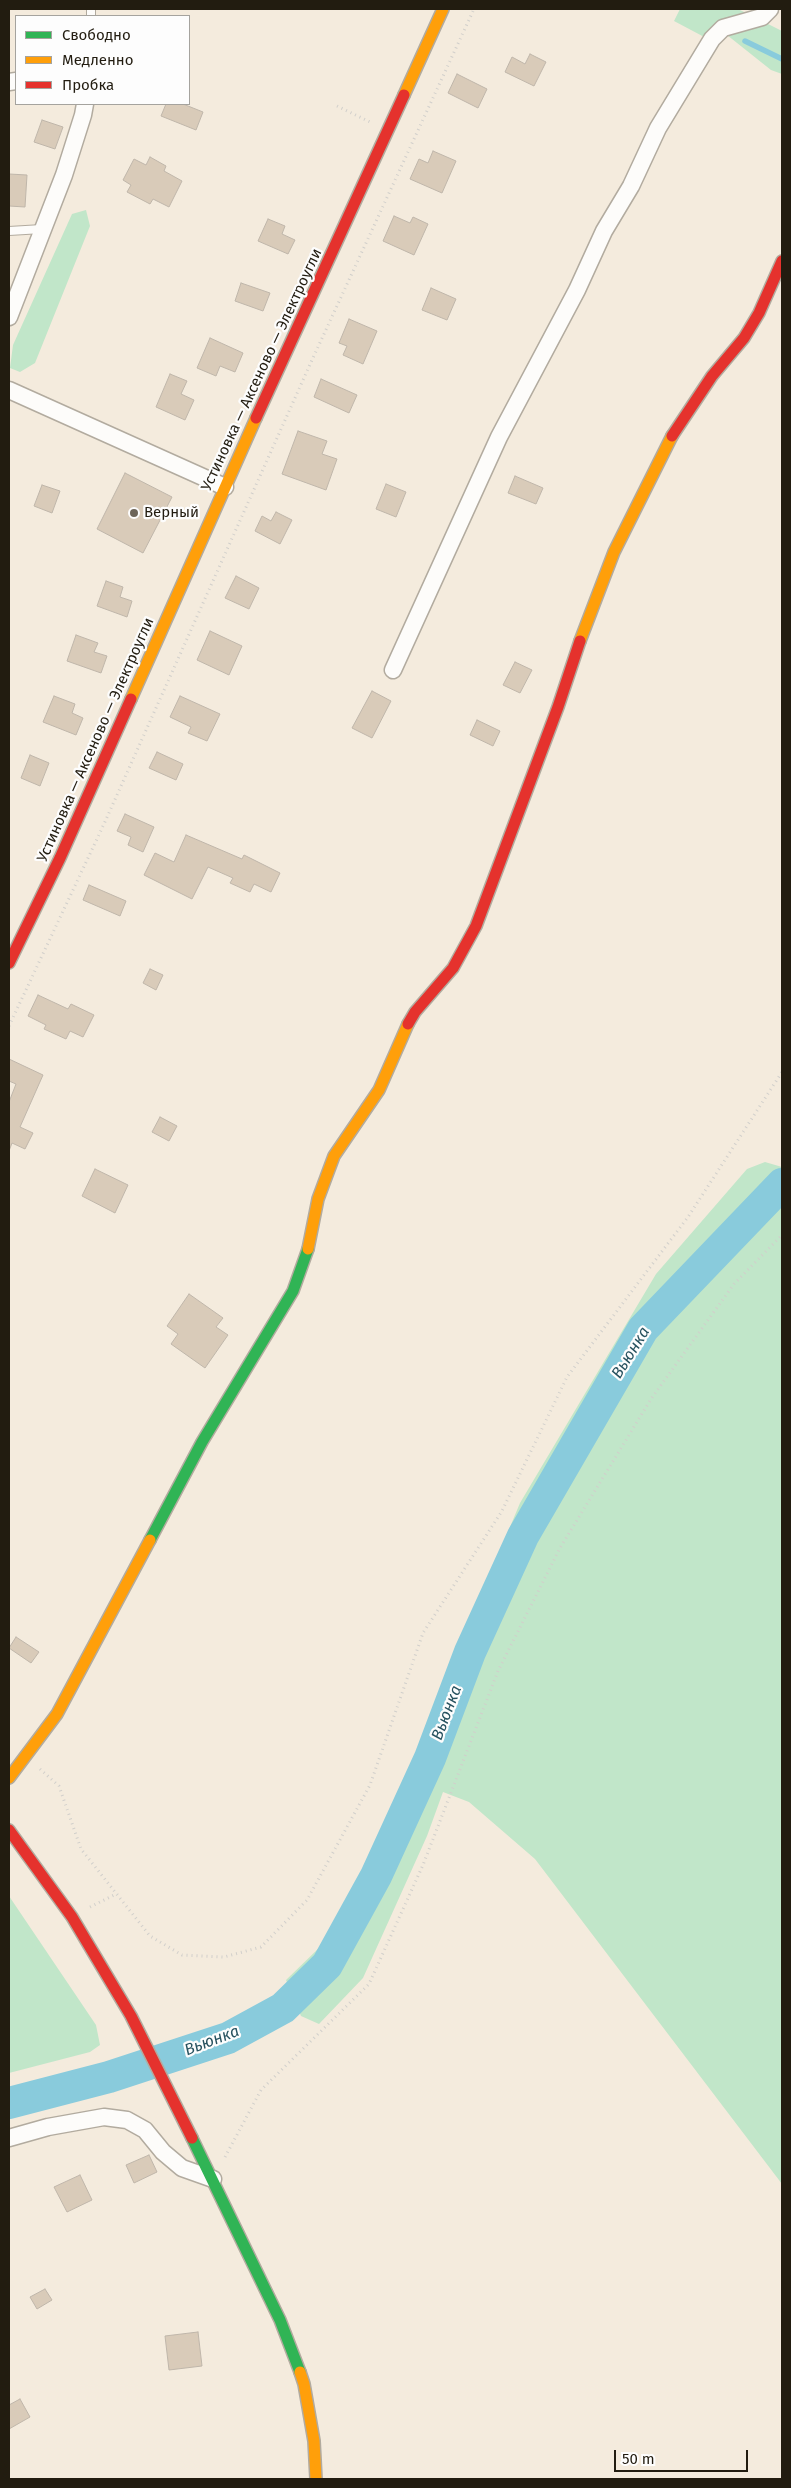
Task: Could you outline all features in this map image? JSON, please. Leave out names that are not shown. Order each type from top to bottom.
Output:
[{"type":"street","name":"Устиновка — Аксеново — Электроугли","points":[[9,963],[60,858],[225,487],[389,132],[443,9]]},
{"type":"street","points":[[393,670],[499,437],[577,290],[604,231],[630,186],[658,128],[718,33],[723,28],[762,17],[770,9]]},
{"type":"street","points":[[9,317],[64,175],[85,105]]},
{"type":"street","points":[[9,1778],[57,1714],[202,1442],[293,1292],[306,1260],[318,1199],[334,1156],[379,1090],[402,1033],[416,1012],[453,968],[476,926],[558,707],[586,621],[614,552],[668,442],[712,376],[744,338],[759,313],[782,261]]},
{"type":"street","points":[[9,390],[225,487]]},
{"type":"street","points":[[9,1830],[72,1917],[131,2016],[213,2179],[280,2320],[304,2384],[314,2441],[316,2479]]},
{"type":"street","points":[[9,2138],[104,2117],[127,2120],[145,2130],[163,2152],[182,2168],[213,2179]]},
{"type":"lane","points":[[9,231],[42,229]]},
{"type":"path","points":[[9,1026],[104,824],[312,360],[474,9]]},
{"type":"path","points":[[336,106],[389,132]]},
{"type":"path","points":[[27,1756],[59,1786],[81,1849],[150,1936],[182,1955],[224,1957],[261,1947],[307,1900],[370,1785],[423,1633],[502,1511],[567,1377],[688,1217],[782,1072]]},
{"type":"path","points":[[213,2179],[261,2090],[368,1984],[424,1865],[498,1671],[560,1548],[651,1399],[734,1284],[782,1235]]},
{"type":"path","points":[[72,1917],[116,1894]]},
{"type":"green space","points":[[680,9],[738,9],[782,31],[782,74],[771,70],[727,35],[708,39],[674,21]]},
{"type":"green space","points":[[86,210],[90,226],[35,363],[20,372],[10,368],[13,345],[72,214]]},
{"type":"green space","points":[[765,1162],[782,1167],[782,2184],[535,1859],[469,1802],[443,1792],[427,1836],[363,1978],[319,2024],[301,2016],[286,1980],[322,1945],[371,1860],[520,1503],[656,1274],[747,1169]]},
{"type":"green space","points":[[9,1896],[96,2025],[100,2045],[90,2052],[9,2073]]},
{"type":"building","points":[[530,54],[546,62],[534,86],[505,72],[512,57],[525,64]]},
{"type":"building","points":[[457,74],[487,89],[478,108],[448,93]]},
{"type":"building","points":[[166,105],[186,105],[203,112],[196,130],[161,116]]},
{"type":"building","points":[[42,120],[63,127],[55,149],[34,142]]},
{"type":"building","points":[[433,151],[456,161],[442,193],[410,179],[419,159],[428,163]]},
{"type":"building","points":[[150,157],[166,166],[164,171],[182,181],[169,207],[153,199],[150,204],[127,192],[131,185],[123,180],[134,159],[146,165]]},
{"type":"building","points":[[9,174],[27,175],[25,207],[9,206]]},
{"type":"building","points":[[394,216],[410,223],[413,217],[428,224],[414,255],[383,241]]},
{"type":"building","points":[[268,219],[285,226],[282,234],[295,240],[288,254],[258,241]]},
{"type":"building","points":[[241,283],[270,293],[263,311],[235,301]]},
{"type":"building","points":[[431,288],[456,299],[447,320],[422,310]]},
{"type":"building","points":[[349,319],[377,331],[363,364],[343,355],[347,346],[339,343]]},
{"type":"building","points":[[210,338],[243,353],[235,372],[220,366],[216,376],[197,368]]},
{"type":"building","points":[[170,374],[187,381],[181,394],[194,400],[185,420],[156,407]]},
{"type":"building","points":[[321,379],[357,395],[349,413],[314,397]]},
{"type":"building","points":[[298,431],[327,441],[322,454],[337,459],[326,490],[282,474]]},
{"type":"building","name":"Верный","points":[[125,473],[172,497],[143,553],[97,529]]},
{"type":"building","points":[[515,476],[543,488],[536,504],[508,493]]},
{"type":"building","points":[[386,484],[406,492],[396,517],[376,509]]},
{"type":"building","points":[[42,485],[60,491],[52,513],[34,506]]},
{"type":"building","points":[[276,512],[292,520],[280,544],[255,531],[262,516],[271,521]]},
{"type":"building","points":[[236,576],[259,588],[249,609],[225,598]]},
{"type":"building","points":[[106,581],[123,587],[120,597],[132,601],[127,617],[97,606]]},
{"type":"building","points":[[210,631],[242,646],[229,675],[197,660]]},
{"type":"building","points":[[76,635],[98,643],[94,652],[107,656],[101,673],[67,661]]},
{"type":"building","points":[[515,662],[532,670],[520,693],[503,685]]},
{"type":"building","points":[[372,691],[391,701],[372,738],[352,728]]},
{"type":"building","points":[[54,696],[75,704],[72,713],[83,718],[76,735],[43,722]]},
{"type":"building","points":[[180,696],[220,714],[207,741],[188,733],[191,727],[170,717]]},
{"type":"building","points":[[477,720],[500,731],[493,746],[470,735]]},
{"type":"building","points":[[157,752],[183,764],[176,780],[149,768]]},
{"type":"building","points":[[30,755],[49,763],[40,786],[21,778]]},
{"type":"building","points":[[125,814],[154,827],[143,852],[128,845],[131,837],[117,831]]},
{"type":"building","points":[[186,835],[242,859],[244,855],[280,873],[271,892],[254,884],[250,892],[230,883],[233,878],[208,867],[192,899],[144,875],[155,853],[174,862]]},
{"type":"building","points":[[89,885],[126,901],[120,916],[83,900]]},
{"type":"building","points":[[150,969],[163,975],[156,990],[143,983]]},
{"type":"building","points":[[38,995],[68,1009],[71,1004],[94,1015],[83,1037],[70,1031],[66,1039],[44,1029],[46,1025],[28,1016]]},
{"type":"building","points":[[9,1059],[43,1075],[20,1127],[33,1133],[25,1149],[12,1143],[9,1151],[9,1102],[16,1084],[9,1081]]},
{"type":"building","points":[[160,1117],[177,1126],[169,1141],[152,1132]]},
{"type":"building","points":[[95,1169],[128,1185],[115,1213],[82,1196]]},
{"type":"building","points":[[189,1294],[223,1318],[216,1327],[228,1335],[205,1368],[171,1344],[178,1334],[167,1326]]},
{"type":"building","points":[[16,1637],[39,1652],[31,1663],[9,1648]]},
{"type":"building","points":[[149,2155],[157,2172],[134,2183],[126,2165]]},
{"type":"building","points":[[80,2175],[92,2200],[67,2212],[54,2187]]},
{"type":"building","points":[[45,2289],[52,2300],[37,2309],[30,2297]]},
{"type":"building","points":[[198,2332],[202,2366],[169,2370],[165,2336]]},
{"type":"building","points":[[20,2399],[30,2417],[9,2429],[9,2405]]},
{"type":"waterway","points":[[745,41],[782,59]]},
{"type":"waterway","name":"Вьюнка","points":[[9,2103],[109,2077],[228,2038],[283,2008],[327,1965],[376,1876],[430,1758],[470,1652],[523,1536],[643,1329],[782,1184]]},
{"type":"traffic: fast","points":[[150,1540],[202,1442],[293,1291],[308,1249]]},
{"type":"traffic: fast","points":[[192,2138],[280,2320],[300,2372]]},
{"type":"traffic: slow","points":[[404,95],[443,9]]},
{"type":"traffic: slow","points":[[131,699],[256,418]]},
{"type":"traffic: slow","points":[[580,641],[614,552],[672,436]]},
{"type":"traffic: slow","points":[[308,1249],[318,1199],[334,1156],[379,1090],[408,1024]]},
{"type":"traffic: slow","points":[[9,1778],[57,1714],[150,1540]]},
{"type":"traffic: slow","points":[[300,2372],[304,2384],[314,2441],[316,2479]]},
{"type":"traffic: jam","points":[[256,418],[404,95]]},
{"type":"traffic: jam","points":[[672,436],[712,376],[744,338],[759,313],[782,261]]},
{"type":"traffic: jam","points":[[408,1024],[415,1012],[453,968],[476,926],[558,707],[580,641]]},
{"type":"traffic: jam","points":[[9,963],[60,858],[131,699]]},
{"type":"traffic: jam","points":[[9,1830],[72,1917],[131,2016],[192,2138]]},
{"type":"place","name":"Верный","points":[[134,513]]}]
